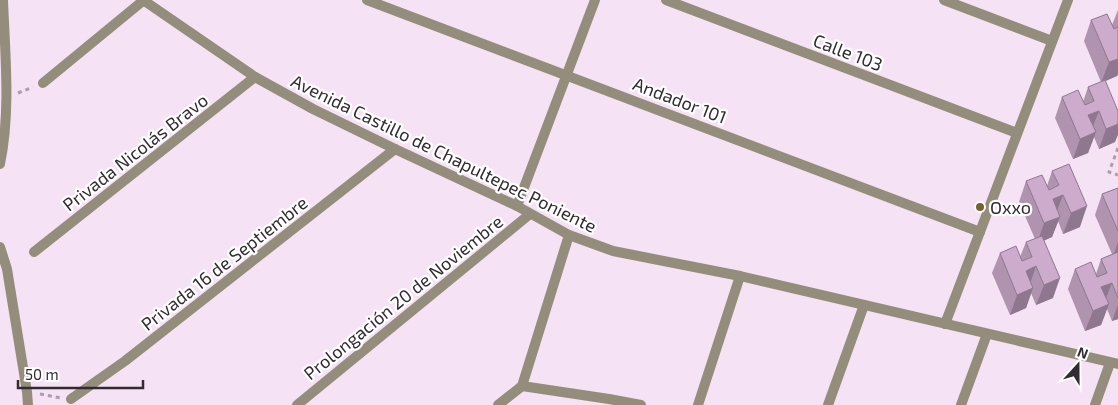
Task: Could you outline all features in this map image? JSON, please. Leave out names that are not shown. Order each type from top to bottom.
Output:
[{"type":"street","points":[[0,164],[3,98],[3,0]]},
{"type":"street","points":[[43,83],[144,0]]},
{"type":"street","name":"Avenida Castillo de Chapultepec Poniente","points":[[144,0],[255,77],[395,150],[517,206],[569,235],[614,251],[740,276],[1114,363]]},
{"type":"street","name":"Andador 101","points":[[367,0],[567,74],[980,232]]},
{"type":"street","points":[[517,206],[595,0]]},
{"type":"street","name":"Calle 103","points":[[666,0],[1017,133]]},
{"type":"street","points":[[944,0],[1052,41]]},
{"type":"street","points":[[945,324],[1068,0]]},
{"type":"street","name":"Privada Nicolás Bravo","points":[[34,252],[255,77]]},
{"type":"street","name":"Privada 16 de Septiembre","points":[[71,399],[125,361],[395,150]]},
{"type":"street","name":"Prolongación 20 de Noviembre","points":[[297,405],[530,214]]},
{"type":"street","points":[[498,405],[522,386],[569,235]]},
{"type":"street","points":[[0,248],[7,269],[28,405]]},
{"type":"street","points":[[698,405],[740,276]]},
{"type":"street","points":[[828,405],[864,305]]},
{"type":"street","points":[[962,405],[988,334]]},
{"type":"street","points":[[1095,405],[1114,363]]},
{"type":"street","points":[[522,386],[609,398],[641,405]]},
{"type":"path","points":[[3,98],[43,83]]},
{"type":"path","points":[[1118,148],[1109,172],[1118,175]]},
{"type":"path","points":[[27,392],[71,399]]},
{"type":"building","points":[[1107,14],[1114,29],[1118,27],[1118,59],[1109,62],[1091,20]]},
{"type":"building","points":[[1105,80],[1118,111],[1118,124],[1106,129],[1099,111],[1088,115],[1096,132],[1080,139],[1062,97],[1078,90],[1085,105],[1094,101],[1088,87]]},
{"type":"building","points":[[1069,164],[1087,206],[1071,213],[1063,195],[1053,199],[1060,217],[1044,223],[1026,181],[1042,175],[1049,190],[1059,185],[1052,171]]},
{"type":"building","points":[[1118,188],[1118,231],[1102,194]]},
{"type":"building","points":[[1042,236],[1060,278],[1044,285],[1036,266],[1026,271],[1033,288],[1017,295],[1000,253],[1016,246],[1022,261],[1032,257],[1026,242]]},
{"type":"building","points":[[1118,252],[1118,298],[1112,283],[1101,287],[1109,304],[1093,311],[1075,269],[1091,262],[1097,277],[1107,273],[1101,259]]},
{"type":"place","name":"Oxxo","points":[[980,207]]}]
